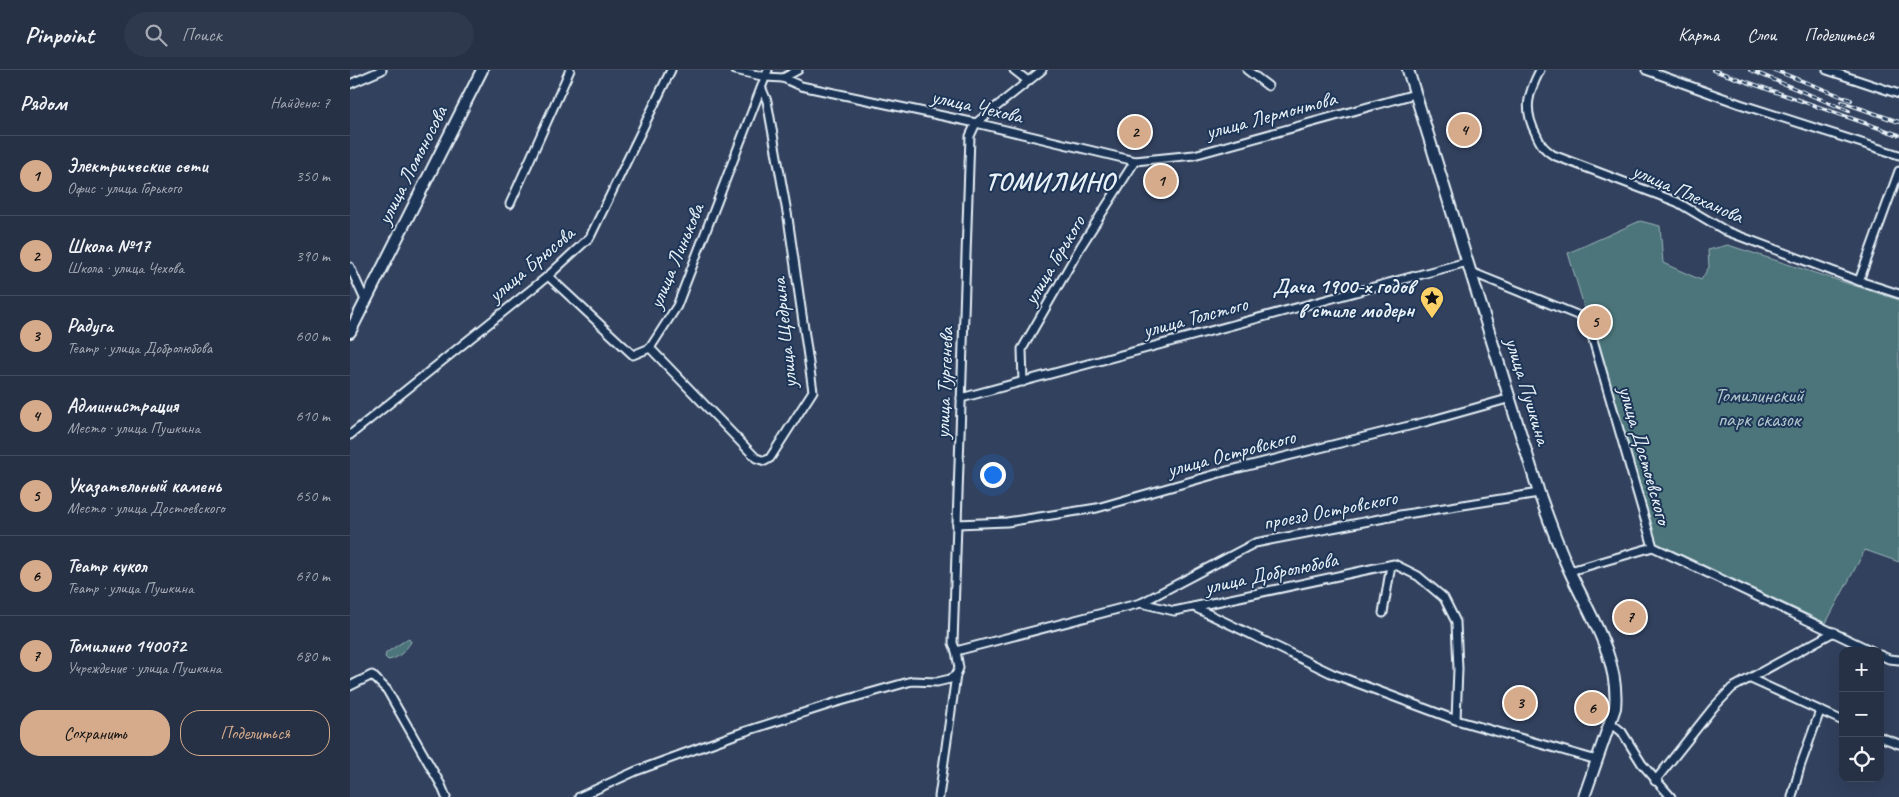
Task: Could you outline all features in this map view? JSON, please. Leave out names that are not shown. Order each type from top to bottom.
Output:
[{"type":"main road","name":"улица Ломоносова","points":[[350,332],[482,70]]},
{"type":"main road","name":"улица Пушкина","points":[[1408,70],[1540,493],[1570,571],[1597,629],[1614,674],[1616,697],[1612,721],[1584,797]]},
{"type":"street","points":[[350,84],[382,70]]},
{"type":"street","points":[[510,204],[570,70]]},
{"type":"street","name":"улица Брюсова","points":[[350,435],[548,276],[590,237],[671,70]]},
{"type":"street","points":[[735,70],[782,78],[798,70]]},
{"type":"street","points":[[1014,70],[1028,81]]},
{"type":"street","points":[[976,123],[1042,70]]},
{"type":"street","points":[[1247,70],[1268,86]]},
{"type":"street","name":"улица Плеханова","points":[[1540,70],[1530,89],[1527,107],[1529,122],[1542,148],[1553,155],[1677,202],[1726,230],[1859,282],[1899,294]]},
{"type":"street","points":[[1646,70],[1740,104],[1899,154]]},
{"type":"street","points":[[1827,70],[1899,94]]},
{"type":"street","name":"улица Линькова","points":[[650,348],[676,306],[767,74]]},
{"type":"street","name":"улица Чехова","points":[[782,78],[801,86],[976,123],[1135,161]]},
{"type":"street","name":"улица Щедрина","points":[[650,348],[756,458],[765,461],[770,458],[813,391],[788,218],[767,101],[762,89]]},
{"type":"street","name":"улица Лермонтова","points":[[1135,161],[1194,155],[1415,94]]},
{"type":"street","name":"улица Тургенева","points":[[939,797],[956,675],[959,668],[955,649],[957,524],[970,136],[976,123]]},
{"type":"street","name":"улица Горького","points":[[1022,382],[1022,349],[1081,246],[1135,161]]},
{"type":"street","points":[[1859,282],[1899,171]]},
{"type":"street","points":[[350,267],[365,300]]},
{"type":"street","name":"улица Толстого","points":[[961,398],[1469,267]]},
{"type":"street","name":"улица Достоевского","points":[[1469,267],[1587,319],[1654,547],[1864,647]]},
{"type":"street","points":[[548,276],[633,355],[650,348]]},
{"type":"street","name":"улица Островского","points":[[957,524],[1007,522],[1097,508],[1227,471],[1429,421],[1511,398]]},
{"type":"street","name":"проезд Островского","points":[[955,649],[1141,603],[1255,542],[1400,515],[1540,493]]},
{"type":"street","points":[[1570,571],[1654,547]]},
{"type":"street","points":[[1383,613],[1391,564],[1418,576],[1444,598],[1456,622],[1458,669],[1456,720]]},
{"type":"street","name":"улица Добролюбова","points":[[1194,608],[1217,600],[1283,588],[1391,564]]},
{"type":"street","points":[[1141,603],[1174,611],[1194,608]]},
{"type":"street","name":"улица Добролюбова","points":[[1194,608],[1333,674],[1456,720],[1597,760]]},
{"type":"street","points":[[1655,781],[1713,708],[1732,688],[1834,632]]},
{"type":"street","points":[[1884,657],[1899,660]]},
{"type":"street","points":[[350,686],[372,675],[388,690],[442,785],[446,797]]},
{"type":"street","points":[[579,797],[636,772],[755,728],[834,703],[912,682],[937,682],[950,679],[956,675]]},
{"type":"street","points":[[1751,679],[1839,719]]},
{"type":"street","points":[[1792,797],[1800,767],[1820,711]]},
{"type":"street","points":[[1612,721],[1622,732],[1655,781],[1671,797]]},
{"type":"street","points":[[1884,738],[1899,744]]},
{"type":"green space","name":"Томилинский парк сказок","points":[[1640,221],[1660,226],[1663,263],[1701,280],[1709,267],[1708,250],[1728,245],[1899,300],[1899,562],[1865,550],[1826,623],[1655,542],[1568,253]]},
{"type":"green space","points":[[407,639],[411,642],[401,654],[388,660],[385,657],[386,653]]},
{"type":"railway","points":[[1713,70],[1899,135]]},
{"type":"railway","points":[[1750,70],[1849,111]]},
{"type":"railway","points":[[1774,70],[1851,100]]},
{"type":"railway","points":[[1842,102],[1899,122]]},
{"type":"place","name":"Администрация","points":[[1464,130]]},
{"type":"place","name":"Школа №17","points":[[1135,132]]},
{"type":"place","name":"Электрические сети","points":[[1161,181]]},
{"type":"place","name":"Дача 1900-х годов в стиле модерн","points":[[1432,319]]},
{"type":"place","name":"Указательный камень","points":[[1595,322]]},
{"type":"place","name":"Томилино 140072","points":[[1630,617]]},
{"type":"place","name":"Радуга","points":[[1520,703]]},
{"type":"place","name":"Театр кукол","points":[[1592,708]]},
{"type":"district","name":"ТОМИЛИНО","points":[[1050,181]]}]
